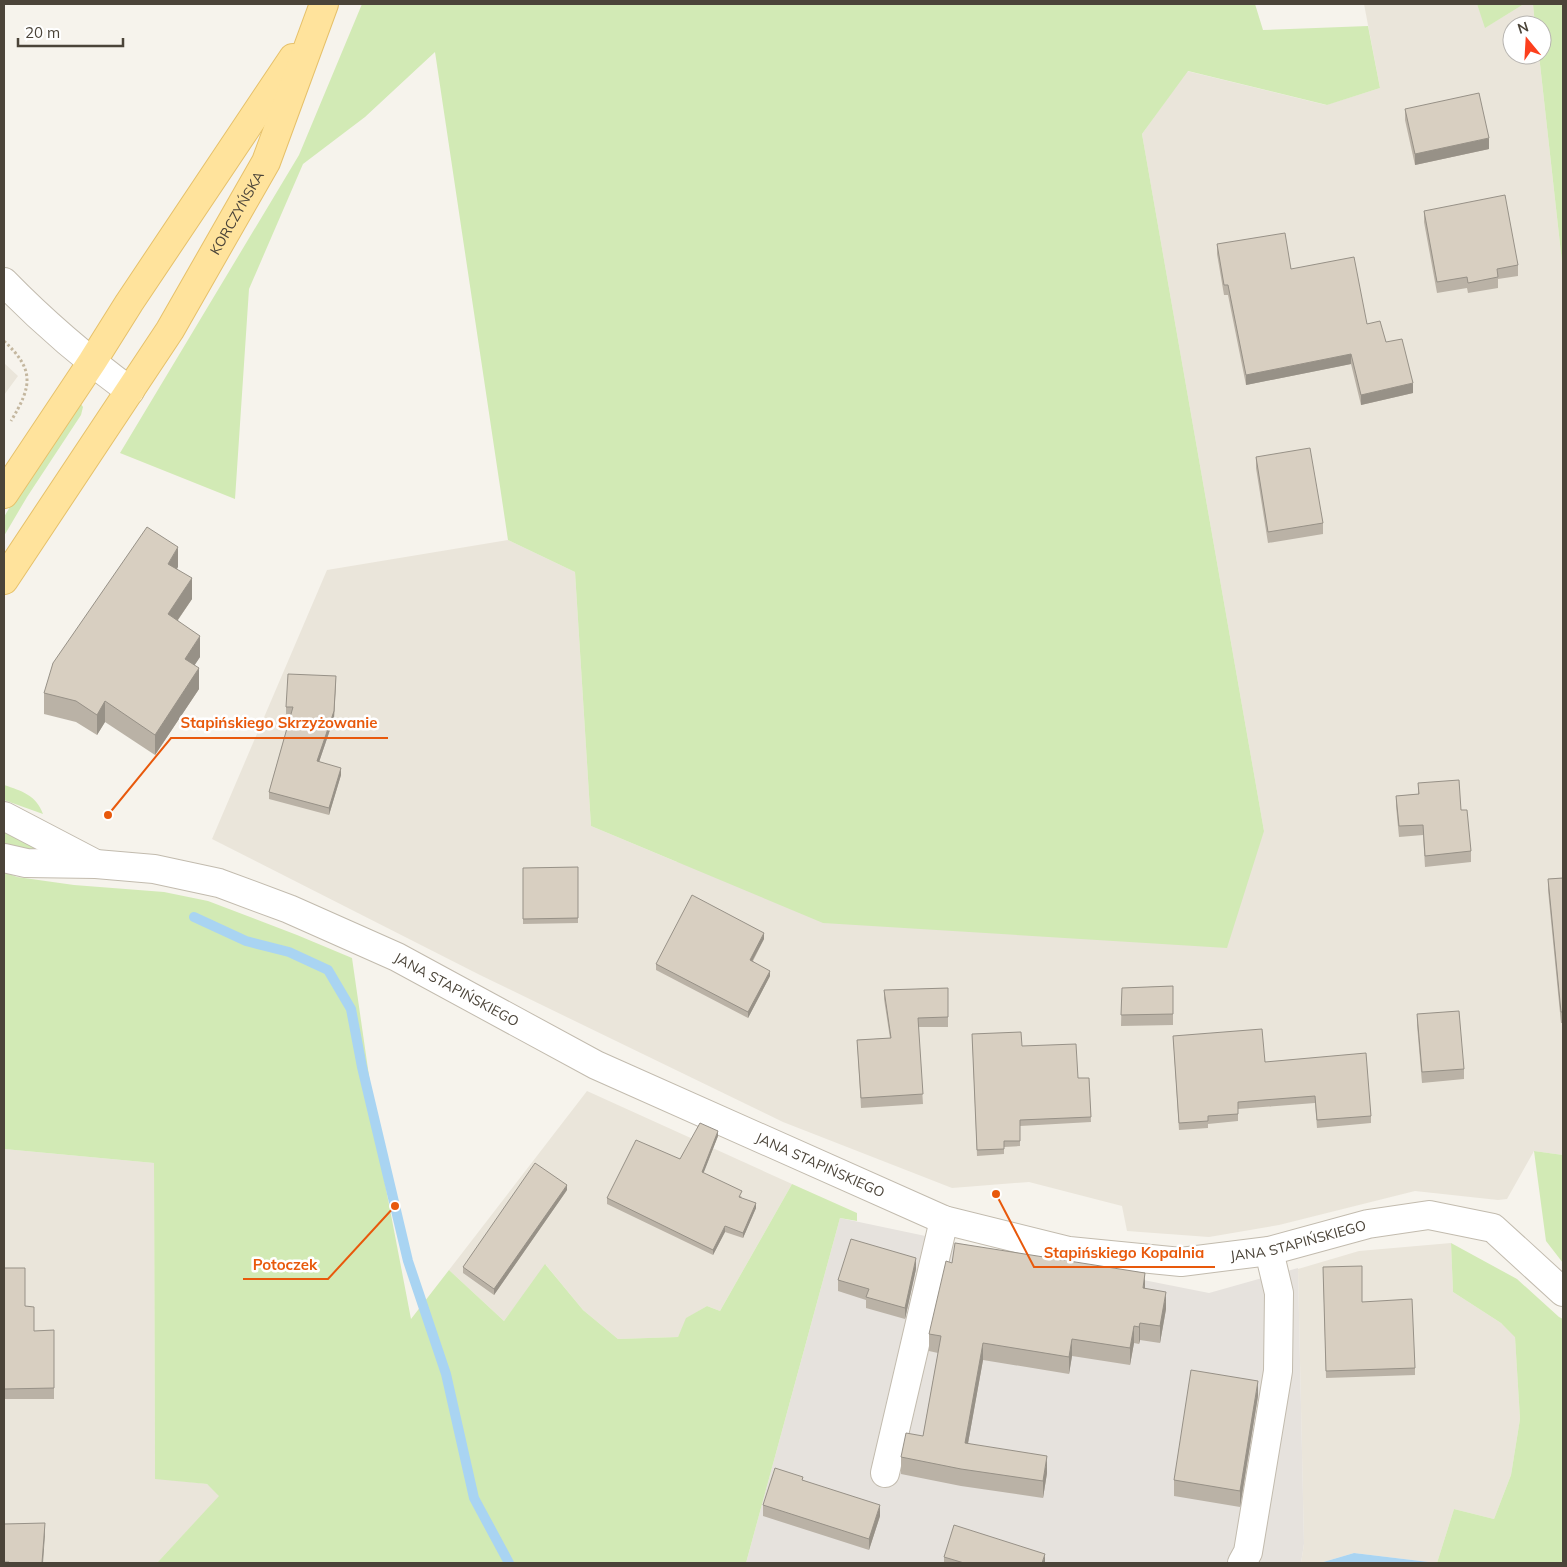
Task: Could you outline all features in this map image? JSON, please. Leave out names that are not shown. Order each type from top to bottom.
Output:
[{"type":"main road","name":"KORCZYŃSKA","points":[[4,494],[92,362],[128,303],[321,13]]},
{"type":"main road","name":"KORCZYŃSKA","points":[[4,580],[170,330],[266,162],[321,13]]},
{"type":"street","points":[[4,282],[30,308],[92,362],[130,391]]},
{"type":"street","name":"JANA STAPIŃSKIEGO","points":[[4,816],[96,864]]},
{"type":"street","name":"JANA STAPIŃSKIEGO","points":[[4,858],[26,863],[96,864],[154,869],[219,883],[289,909],[406,961],[596,1065],[944,1220],[1069,1251],[1181,1262],[1269,1251],[1368,1224],[1429,1215],[1493,1228],[1563,1292]]},
{"type":"street","points":[[885,1473],[944,1220]]},
{"type":"street","points":[[1242,1563],[1248,1552],[1278,1371],[1279,1293],[1269,1251]]},
{"type":"path","points":[[4,341],[21,360],[27,375],[27,390],[8,426]]},
{"type":"shaded area","points":[[1364,4],[1477,4],[1486,27],[1502,17],[1502,65],[1540,65],[1563,271],[1563,1155],[1534,1151],[1507,1199],[1498,1200],[1415,1191],[1279,1225],[1209,1237],[1127,1231],[1122,1206],[1029,1182],[952,1188],[783,1122],[480,975],[212,839],[327,570],[508,540],[575,572],[591,826],[677,862],[1264,831],[1142,134],[1187,71],[1326,105],[1380,88]]},
{"type":"shaded area","points":[[1524,4],[1533,4],[1534,15],[1506,15]]},
{"type":"shaded area","points":[[4,363],[18,376],[4,395]]},
{"type":"shaded area","points":[[587,1091],[792,1184],[720,1311],[707,1306],[687,1318],[678,1337],[618,1339],[583,1310],[546,1265],[504,1321],[449,1270]]},
{"type":"shaded area","points":[[4,1149],[154,1163],[155,1478],[207,1484],[220,1496],[157,1563],[4,1563]]},
{"type":"shaded area","points":[[840,1218],[1209,1293],[1298,1268],[1304,1544],[1301,1563],[746,1563]]},
{"type":"shaded area","points":[[1451,1243],[1453,1292],[1501,1323],[1515,1336],[1520,1419],[1511,1475],[1494,1519],[1454,1509],[1437,1563],[1354,1553],[1320,1563],[1301,1563],[1304,1544],[1298,1269],[1359,1251]]},
{"type":"green space","points":[[362,4],[1255,4],[1263,30],[1368,26],[1380,88],[1327,105],[1188,71],[1142,134],[1264,831],[1227,948],[823,923],[591,826],[575,572],[508,540],[435,52],[365,117],[303,164],[249,289],[235,499],[120,453],[299,155]]},
{"type":"green space","points":[[1477,4],[1524,4],[1506,15],[1502,15],[1502,18],[1485,28]]},
{"type":"green space","points":[[1533,4],[1563,4],[1563,271],[1540,65],[1552,65],[1552,15],[1534,15]]},
{"type":"green space","points":[[81,404],[83,407],[81,415],[27,497],[4,536],[4,517],[11,505],[77,406]]},
{"type":"green space","points":[[4,785],[28,795],[36,802],[43,814],[4,800]]},
{"type":"green space","points":[[4,832],[36,848],[34,854],[4,847]]},
{"type":"green space","points":[[4,872],[17,877],[74,885],[164,892],[208,901],[352,958],[383,1173],[411,1319],[449,1270],[504,1321],[545,1264],[583,1310],[618,1339],[678,1337],[686,1318],[707,1306],[720,1311],[792,1184],[857,1213],[857,1221],[840,1218],[746,1563],[157,1563],[219,1496],[207,1484],[155,1479],[154,1163],[4,1149]]},
{"type":"green space","points":[[1534,1151],[1563,1155],[1563,1263],[1546,1241]]},
{"type":"green space","points":[[1451,1243],[1517,1279],[1563,1319],[1563,1563],[1437,1563],[1454,1509],[1494,1519],[1511,1475],[1520,1419],[1515,1337],[1501,1323],[1453,1292]]},
{"type":"water","points":[[1354,1553],[1437,1563],[1320,1563]]},
{"type":"building","points":[[1479,93],[1489,138],[1415,154],[1405,109]]},
{"type":"building","points":[[1505,195],[1518,265],[1497,269],[1498,277],[1468,283],[1467,277],[1437,282],[1424,211]]},
{"type":"building","points":[[1285,233],[1291,269],[1354,257],[1367,324],[1380,321],[1386,342],[1402,339],[1413,383],[1361,395],[1351,354],[1246,375],[1228,285],[1224,285],[1217,244]]},
{"type":"building","points":[[1310,448],[1323,523],[1268,532],[1256,457]]},
{"type":"building","points":[[147,527],[178,547],[168,564],[192,578],[168,614],[200,636],[185,659],[199,668],[155,735],[105,701],[97,715],[76,701],[44,693],[53,663]]},
{"type":"building","points":[[288,674],[336,676],[334,711],[317,761],[341,768],[329,808],[269,792],[293,707],[286,707]]},
{"type":"building","points":[[1459,780],[1461,810],[1467,810],[1471,851],[1425,856],[1423,825],[1399,826],[1396,796],[1419,794],[1418,783]]},
{"type":"building","points":[[578,867],[578,918],[523,919],[523,868]]},
{"type":"building","points":[[1563,878],[1563,1012],[1561,1012],[1548,879]]},
{"type":"building","points":[[692,895],[764,933],[750,960],[770,971],[748,1012],[656,964]]},
{"type":"building","points":[[1173,986],[1173,1014],[1121,1015],[1122,988]]},
{"type":"building","points":[[948,988],[948,1017],[918,1018],[923,1094],[861,1098],[857,1040],[891,1038],[884,990]]},
{"type":"building","points":[[1459,1011],[1464,1069],[1422,1072],[1417,1014]]},
{"type":"building","points":[[1262,1029],[1265,1062],[1366,1053],[1371,1116],[1317,1120],[1315,1096],[1238,1102],[1238,1114],[1208,1116],[1208,1121],[1179,1123],[1173,1036]]},
{"type":"building","points":[[1021,1032],[1022,1046],[1076,1044],[1078,1078],[1089,1078],[1091,1117],[1020,1120],[1020,1141],[1004,1141],[1004,1149],[977,1150],[972,1034]]},
{"type":"building","points":[[700,1123],[718,1131],[702,1172],[742,1191],[739,1197],[756,1203],[743,1233],[725,1226],[713,1250],[607,1198],[636,1140],[680,1159]]},
{"type":"building","points":[[535,1163],[567,1185],[494,1289],[463,1267]]},
{"type":"building","points":[[851,1239],[916,1258],[905,1308],[866,1297],[869,1289],[838,1280]]},
{"type":"building","points":[[955,1243],[1145,1273],[1143,1288],[1166,1292],[1160,1326],[1140,1323],[1139,1327],[1134,1326],[1130,1348],[1072,1339],[1069,1357],[983,1343],[965,1443],[1047,1456],[1043,1481],[961,1469],[901,1457],[906,1433],[923,1436],[941,1336],[929,1334],[946,1261],[952,1263]]},
{"type":"building","points":[[1362,1266],[1362,1302],[1412,1299],[1415,1368],[1326,1371],[1323,1267]]},
{"type":"building","points":[[4,1268],[25,1268],[25,1306],[34,1307],[34,1331],[54,1330],[54,1388],[4,1389]]},
{"type":"building","points":[[1191,1370],[1258,1381],[1240,1491],[1174,1480]]},
{"type":"building","points":[[775,1468],[803,1477],[802,1480],[880,1505],[869,1539],[763,1505]]},
{"type":"building","points":[[45,1523],[42,1563],[4,1562],[4,1524]]},
{"type":"building","points":[[954,1525],[1045,1554],[1042,1563],[964,1563],[944,1557]]},
{"type":"waterway","points":[[194,917],[246,941],[289,952],[328,970],[351,1009],[362,1067],[408,1261],[446,1374],[474,1498],[509,1563]]},
{"type":"place","name":"Stapińskiego Skrzyżowanie","points":[[108,815]]},
{"type":"place","name":"Stapińskiego Kopalnia","points":[[996,1194]]},
{"type":"place","name":"Potoczek","points":[[395,1206]]}]
